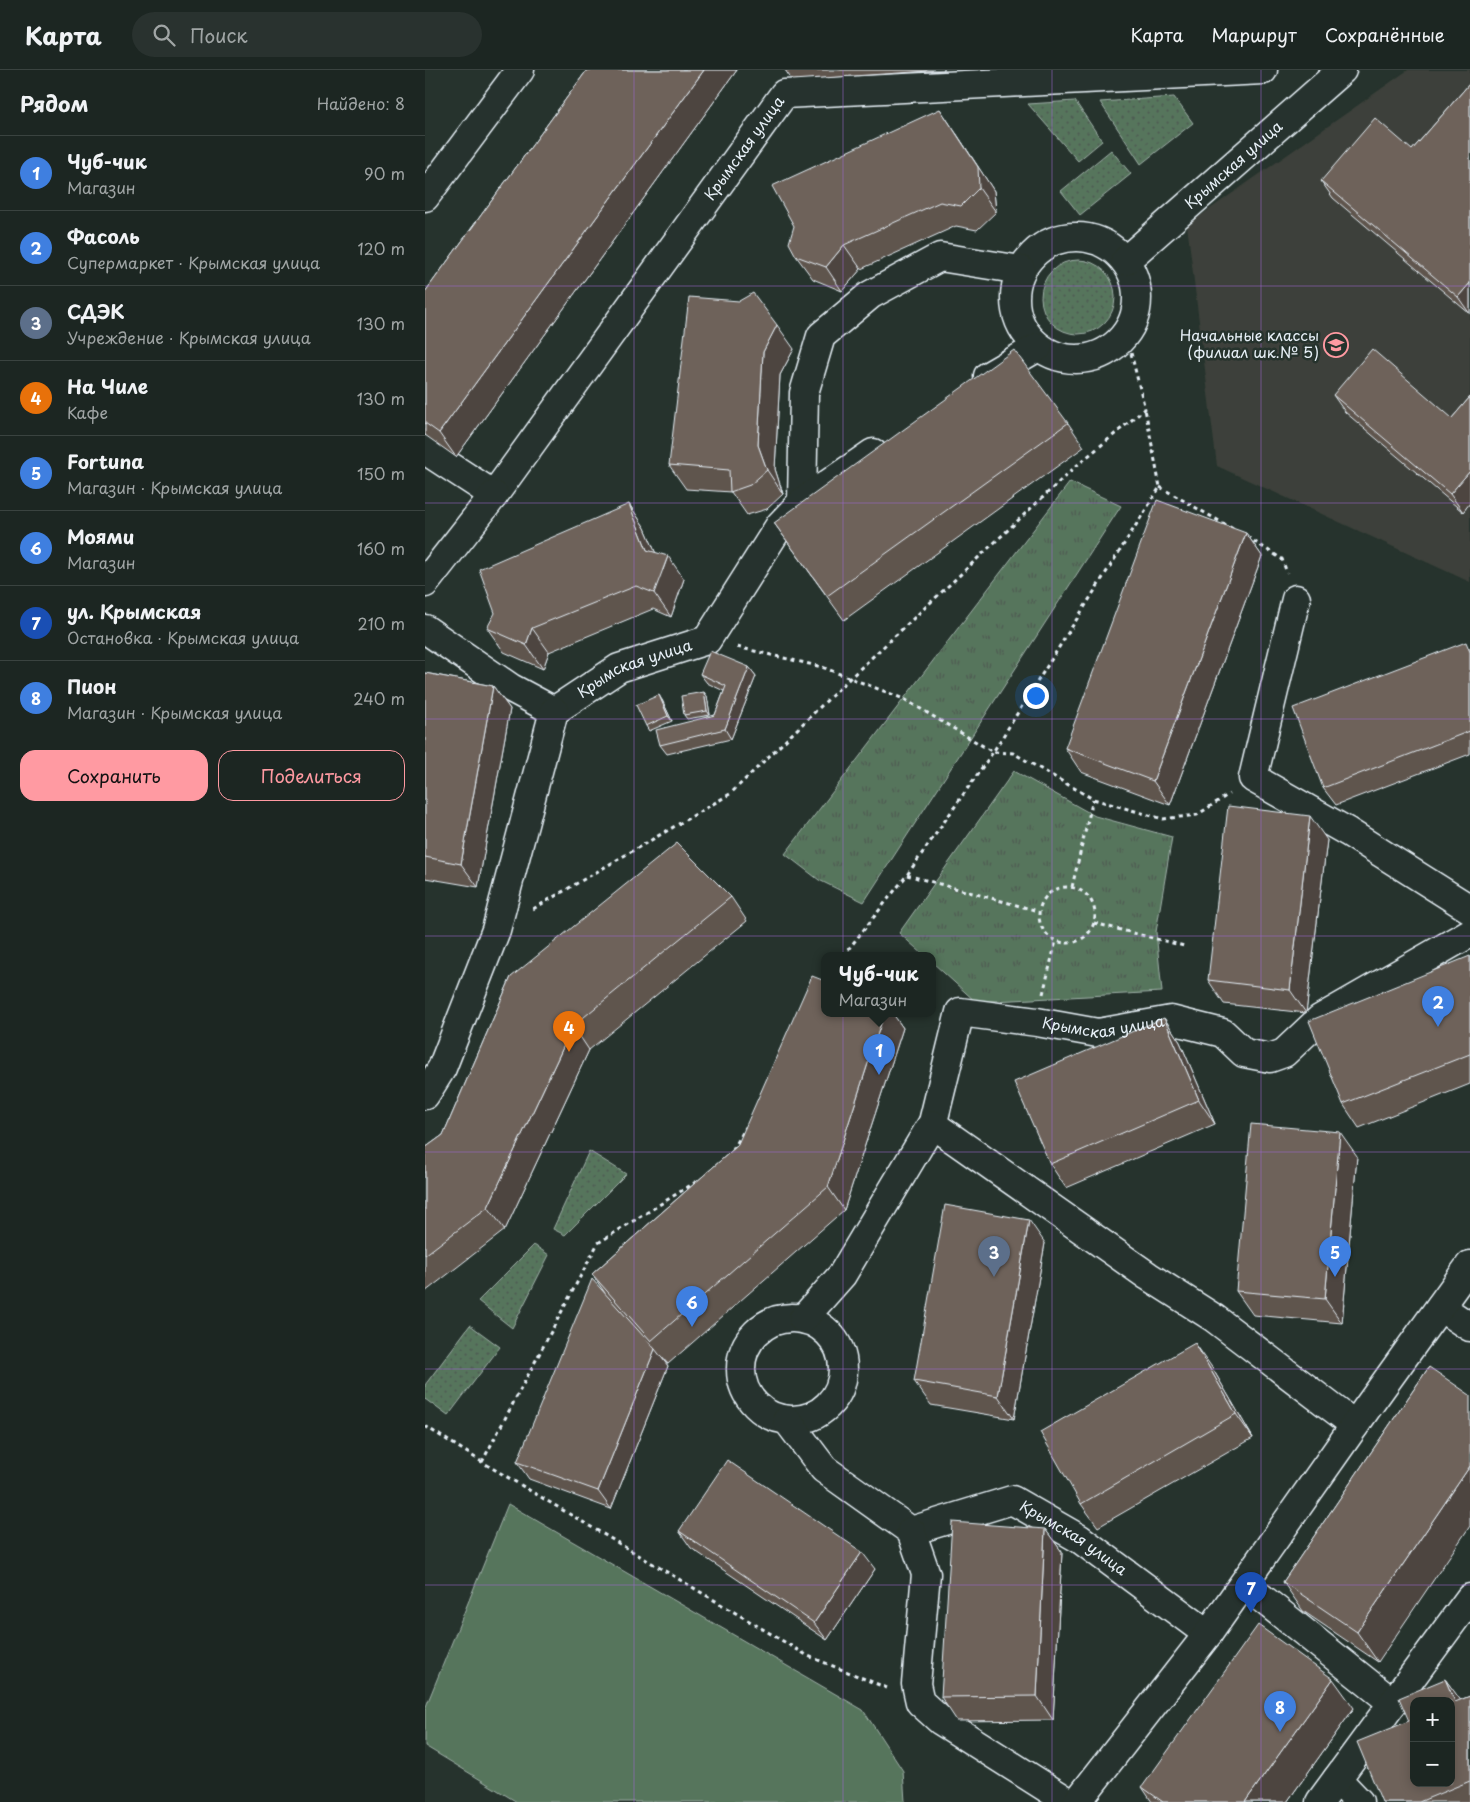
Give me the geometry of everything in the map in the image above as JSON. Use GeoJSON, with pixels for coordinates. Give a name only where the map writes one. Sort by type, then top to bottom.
{"type":"FeatureCollection","features":[{"type":"Feature","properties":{"kind":"street"},"geometry":{"type":"LineString","coordinates":[[425,197],[519,70]]}},
{"type":"Feature","properties":{"kind":"street","name":"Крымская улица"},"geometry":{"type":"LineString","coordinates":[[425,583],[494,495],[784,94],[1263,70]]}},
{"type":"Feature","properties":{"kind":"street","name":"Крымская улица"},"geometry":{"type":"LineString","coordinates":[[1125,261],[1342,70]]}},
{"type":"Feature","properties":{"kind":"street"},"geometry":{"type":"LineString","coordinates":[[1071,237],[1092,239],[1111,248],[1125,261],[1134,278],[1137,297],[1135,316],[1126,333],[1113,347],[1096,356],[1077,360],[1056,356],[1038,346],[1024,330],[1015,312],[1015,291],[1021,270],[1033,254],[1051,242],[1071,237]]}},
{"type":"Feature","properties":{"kind":"street"},"geometry":{"type":"LineString","coordinates":[[802,502],[804,393],[821,336],[870,295],[940,257],[1021,270]]}},
{"type":"Feature","properties":{"kind":"street"},"geometry":{"type":"LineString","coordinates":[[966,390],[1038,346]]}},
{"type":"Feature","properties":{"kind":"street","name":"Крымская улица"},"geometry":{"type":"LineString","coordinates":[[553,711],[619,668],[707,640],[780,525],[802,502],[892,440]]}},
{"type":"Feature","properties":{"kind":"street"},"geometry":{"type":"LineString","coordinates":[[425,450],[494,495]]}},
{"type":"Feature","properties":{"kind":"street"},"geometry":{"type":"LineString","coordinates":[[1296,599],[1253,778],[1468,904]]}},
{"type":"Feature","properties":{"kind":"street"},"geometry":{"type":"LineString","coordinates":[[425,629],[511,688],[553,711],[496,930],[442,1068],[425,1095]]}},
{"type":"Feature","properties":{"kind":"street","name":"Крымская улица"},"geometry":{"type":"LineString","coordinates":[[934,1118],[960,1012],[1037,1022],[1098,1033],[1171,1020],[1223,1033],[1244,1053],[1270,1058],[1284,1053],[1320,1020],[1470,934]]}},
{"type":"Feature","properties":{"kind":"street"},"geometry":{"type":"LineString","coordinates":[[803,1318],[842,1275],[932,1124],[1149,1276],[1214,1318],[1355,1425]]}},
{"type":"Feature","properties":{"kind":"street"},"geometry":{"type":"LineString","coordinates":[[1077,1802],[1208,1634],[1470,1265]]}},
{"type":"Feature","properties":{"kind":"street"},"geometry":{"type":"LineString","coordinates":[[1440,1307],[1470,1327]]}},
{"type":"Feature","properties":{"kind":"street"},"geometry":{"type":"LineString","coordinates":[[786,1318],[803,1318],[819,1324],[832,1336],[841,1351],[844,1368],[841,1385],[833,1401],[820,1412],[804,1419],[787,1420],[771,1416],[757,1407],[746,1393],[741,1378],[741,1361],[746,1346],[756,1332],[770,1322],[786,1318]]}},
{"type":"Feature","properties":{"kind":"street"},"geometry":{"type":"LineString","coordinates":[[787,1420],[824,1469],[911,1531],[926,1574],[916,1684],[920,1702],[941,1721],[1069,1802]]}},
{"type":"Feature","properties":{"kind":"street","name":"Крымская улица"},"geometry":{"type":"LineString","coordinates":[[911,1531],[1012,1500],[1080,1539],[1208,1634]]}},
{"type":"Feature","properties":{"kind":"street"},"geometry":{"type":"LineString","coordinates":[[1244,1584],[1393,1703]]}},
{"type":"Feature","properties":{"kind":"street"},"geometry":{"type":"LineString","coordinates":[[1320,1802],[1470,1598]]}},
{"type":"Feature","properties":{"kind":"street"},"geometry":{"type":"LineString","coordinates":[[1337,1779],[1359,1802]]}},
{"type":"Feature","properties":{"kind":"path"},"geometry":{"type":"LineString","coordinates":[[846,952],[907,875],[993,752],[1159,487],[1145,409],[1126,333]]}},
{"type":"Feature","properties":{"kind":"path"},"geometry":{"type":"LineString","coordinates":[[496,930],[730,794],[850,678],[1075,467],[1145,409]]}},
{"type":"Feature","properties":{"kind":"path"},"geometry":{"type":"LineString","coordinates":[[1159,487],[1234,530]]}},
{"type":"Feature","properties":{"kind":"path"},"geometry":{"type":"LineString","coordinates":[[1242,534],[1282,559],[1296,599]]}},
{"type":"Feature","properties":{"kind":"path"},"geometry":{"type":"LineString","coordinates":[[707,640],[822,667],[904,699],[993,752],[1013,753],[1093,799],[1163,819],[1197,815],[1253,778]]}},
{"type":"Feature","properties":{"kind":"path"},"geometry":{"type":"LineString","coordinates":[[1072,887],[1093,799]]}},
{"type":"Feature","properties":{"kind":"path"},"geometry":{"type":"LineString","coordinates":[[907,875],[1038,911]]}},
{"type":"Feature","properties":{"kind":"path"},"geometry":{"type":"LineString","coordinates":[[1072,887],[1088,896],[1093,904],[1094,923],[1090,932],[1083,938],[1065,944],[1048,936],[1042,929],[1038,911],[1047,895],[1054,890],[1072,887]]}},
{"type":"Feature","properties":{"kind":"path"},"geometry":{"type":"LineString","coordinates":[[1094,923],[1184,946]]}},
{"type":"Feature","properties":{"kind":"path"},"geometry":{"type":"LineString","coordinates":[[1037,1022],[1056,941]]}},
{"type":"Feature","properties":{"kind":"path"},"geometry":{"type":"LineString","coordinates":[[731,1155],[749,1121]]}},
{"type":"Feature","properties":{"kind":"path"},"geometry":{"type":"LineString","coordinates":[[482,1462],[598,1243],[702,1178]]}},
{"type":"Feature","properties":{"kind":"path"},"geometry":{"type":"LineString","coordinates":[[425,1426],[482,1462],[808,1656],[920,1702]]}},
{"type":"Feature","properties":{"kind":"shaded area","name":"Начальные классы (филиал шк.№ 5)"},"geometry":{"type":"Polygon","coordinates":[[[1408,70],[1470,70],[1470,582],[1217,466],[1187,225],[1408,70]]]}},
{"type":"Feature","properties":{"kind":"green space"},"geometry":{"type":"Polygon","coordinates":[[[1174,97],[1193,123],[1141,164],[1100,102],[1174,97]]]}},
{"type":"Feature","properties":{"kind":"green space"},"geometry":{"type":"Polygon","coordinates":[[[1075,101],[1102,141],[1078,161],[1028,104],[1075,101]]]}},
{"type":"Feature","properties":{"kind":"green space"},"geometry":{"type":"Polygon","coordinates":[[[1111,150],[1131,174],[1080,215],[1061,191],[1111,150]]]}},
{"type":"Feature","properties":{"kind":"green space"},"geometry":{"type":"Polygon","coordinates":[[[1078,260],[1092,263],[1104,271],[1112,283],[1115,297],[1112,311],[1104,323],[1092,331],[1078,334],[1064,331],[1052,323],[1044,311],[1041,297],[1044,283],[1052,271],[1064,263],[1078,260]]]}},
{"type":"Feature","properties":{"kind":"green space"},"geometry":{"type":"Polygon","coordinates":[[[1070,482],[1121,506],[864,902],[819,880],[785,854],[1070,482]]]}},
{"type":"Feature","properties":{"kind":"green space"},"geometry":{"type":"Polygon","coordinates":[[[1014,771],[1095,816],[1172,837],[1156,932],[1162,992],[976,1002],[936,966],[936,952],[920,952],[899,933],[1014,771]]]}},
{"type":"Feature","properties":{"kind":"green space"},"geometry":{"type":"Polygon","coordinates":[[[589,1151],[626,1174],[565,1235],[553,1229],[589,1151]]]}},
{"type":"Feature","properties":{"kind":"green space"},"geometry":{"type":"Polygon","coordinates":[[[534,1245],[549,1255],[512,1328],[478,1301],[534,1245]]]}},
{"type":"Feature","properties":{"kind":"green space"},"geometry":{"type":"Polygon","coordinates":[[[470,1325],[500,1347],[448,1416],[425,1399],[425,1385],[470,1325]]]}},
{"type":"Feature","properties":{"kind":"green space"},"geometry":{"type":"Polygon","coordinates":[[[508,1504],[863,1710],[903,1771],[905,1802],[517,1802],[425,1746],[425,1709],[508,1504]]]}},
{"type":"Feature","properties":{"kind":"building"},"geometry":{"type":"Polygon","coordinates":[[[587,70],[704,70],[439,433],[425,423],[425,292],[587,70]]]}},
{"type":"Feature","properties":{"kind":"building"},"geometry":{"type":"Polygon","coordinates":[[[1470,83],[1470,283],[1458,297],[1321,181],[1375,118],[1412,150],[1470,83]]]}},
{"type":"Feature","properties":{"kind":"building"},"geometry":{"type":"Polygon","coordinates":[[[940,109],[978,167],[979,188],[961,206],[940,202],[844,245],[826,267],[796,256],[789,243],[794,226],[772,186],[940,109]]]}},
{"type":"Feature","properties":{"kind":"building"},"geometry":{"type":"Polygon","coordinates":[[[753,293],[777,325],[763,352],[758,445],[767,470],[750,485],[730,492],[729,470],[669,465],[689,297],[739,301],[753,293]]]}},
{"type":"Feature","properties":{"kind":"building"},"geometry":{"type":"Polygon","coordinates":[[[1372,349],[1452,418],[1470,397],[1470,471],[1450,494],[1333,395],[1372,349]]]}},
{"type":"Feature","properties":{"kind":"building"},"geometry":{"type":"Polygon","coordinates":[[[1014,350],[1068,423],[827,596],[774,523],[1014,350]]]}},
{"type":"Feature","properties":{"kind":"building"},"geometry":{"type":"Polygon","coordinates":[[[1157,500],[1246,533],[1153,781],[1065,748],[1157,500]]]}},
{"type":"Feature","properties":{"kind":"building"},"geometry":{"type":"Polygon","coordinates":[[[629,504],[647,550],[668,556],[654,593],[636,586],[532,628],[526,645],[487,628],[495,613],[479,569],[629,504]]]}},
{"type":"Feature","properties":{"kind":"building"},"geometry":{"type":"Polygon","coordinates":[[[1466,642],[1470,652],[1470,731],[1323,788],[1293,708],[1466,642]]]}},
{"type":"Feature","properties":{"kind":"building"},"geometry":{"type":"Polygon","coordinates":[[[710,651],[749,667],[725,729],[660,745],[656,730],[715,715],[726,686],[700,674],[710,651]]]}},
{"type":"Feature","properties":{"kind":"building"},"geometry":{"type":"Polygon","coordinates":[[[425,673],[493,686],[461,864],[425,857],[425,673]]]}},
{"type":"Feature","properties":{"kind":"building"},"geometry":{"type":"Polygon","coordinates":[[[704,692],[707,711],[684,715],[681,696],[704,692]]]}},
{"type":"Feature","properties":{"kind":"building"},"geometry":{"type":"Polygon","coordinates":[[[659,695],[668,716],[646,726],[636,705],[659,695]]]}},
{"type":"Feature","properties":{"kind":"building"},"geometry":{"type":"Polygon","coordinates":[[[1228,806],[1310,816],[1290,990],[1208,980],[1228,806]]]}},
{"type":"Feature","properties":{"kind":"building"},"geometry":{"type":"Polygon","coordinates":[[[677,843],[731,897],[573,1026],[488,1207],[425,1255],[425,1148],[443,1135],[511,977],[677,843]]]}},
{"type":"Feature","properties":{"kind":"building"},"geometry":{"type":"Polygon","coordinates":[[[1470,956],[1470,1054],[1343,1104],[1309,1021],[1470,956]]]}},
{"type":"Feature","properties":{"kind":"building"},"geometry":{"type":"Polygon","coordinates":[[[812,976],[821,979],[821,1017],[883,1017],[828,1187],[651,1341],[592,1274],[737,1146],[812,976]]]}},
{"type":"Feature","properties":{"kind":"building"},"geometry":{"type":"Polygon","coordinates":[[[1164,1018],[1199,1100],[1050,1164],[1014,1082],[1164,1018]]]}},
{"type":"Feature","properties":{"kind":"building"},"geometry":{"type":"Polygon","coordinates":[[[1251,1124],[1340,1132],[1325,1299],[1236,1291],[1251,1124]]]}},
{"type":"Feature","properties":{"kind":"building"},"geometry":{"type":"Polygon","coordinates":[[[945,1205],[1029,1220],[998,1396],[914,1381],[945,1205]]]}},
{"type":"Feature","properties":{"kind":"building"},"geometry":{"type":"Polygon","coordinates":[[[592,1279],[655,1349],[598,1491],[517,1462],[592,1279]]]}},
{"type":"Feature","properties":{"kind":"building"},"geometry":{"type":"Polygon","coordinates":[[[1195,1343],[1236,1414],[1081,1504],[1040,1432],[1195,1343]]]}},
{"type":"Feature","properties":{"kind":"building"},"geometry":{"type":"Polygon","coordinates":[[[1429,1367],[1470,1395],[1470,1466],[1357,1632],[1283,1582],[1429,1367]]]}},
{"type":"Feature","properties":{"kind":"building"},"geometry":{"type":"Polygon","coordinates":[[[727,1460],[862,1552],[814,1623],[679,1531],[727,1460]]]}},
{"type":"Feature","properties":{"kind":"building"},"geometry":{"type":"Polygon","coordinates":[[[952,1522],[1045,1529],[1037,1696],[941,1697],[952,1522]]]}},
{"type":"Feature","properties":{"kind":"building"},"geometry":{"type":"Polygon","coordinates":[[[1258,1625],[1333,1679],[1245,1802],[1163,1802],[1142,1787],[1258,1625]]]}},
{"type":"Feature","properties":{"kind":"building"},"geometry":{"type":"Polygon","coordinates":[[[1445,1679],[1453,1697],[1410,1697],[1410,1787],[1455,1787],[1455,1702],[1470,1696],[1470,1781],[1419,1802],[1382,1802],[1357,1742],[1409,1721],[1399,1698],[1445,1679]]]}},
{"type":"Feature","properties":{"kind":"place","name":"Начальные классы (филиал шк.№ 5)"},"geometry":{"type":"Point","coordinates":[1336,345]}},
{"type":"Feature","properties":{"kind":"place","name":"Фасоль"},"geometry":{"type":"Point","coordinates":[1438,1027]}},
{"type":"Feature","properties":{"kind":"place","name":"На Чиле"},"geometry":{"type":"Point","coordinates":[569,1052]}},
{"type":"Feature","properties":{"kind":"place","name":"Чуб-чик"},"geometry":{"type":"Point","coordinates":[879,1075]}},
{"type":"Feature","properties":{"kind":"place","name":"СДЭК"},"geometry":{"type":"Point","coordinates":[994,1277]}},
{"type":"Feature","properties":{"kind":"place","name":"Fortuna"},"geometry":{"type":"Point","coordinates":[1335,1277]}},
{"type":"Feature","properties":{"kind":"place","name":"Моями"},"geometry":{"type":"Point","coordinates":[692,1327]}},
{"type":"Feature","properties":{"kind":"place","name":"ул. Крымская"},"geometry":{"type":"Point","coordinates":[1251,1613]}},
{"type":"Feature","properties":{"kind":"place","name":"Пион"},"geometry":{"type":"Point","coordinates":[1280,1732]}}]}
